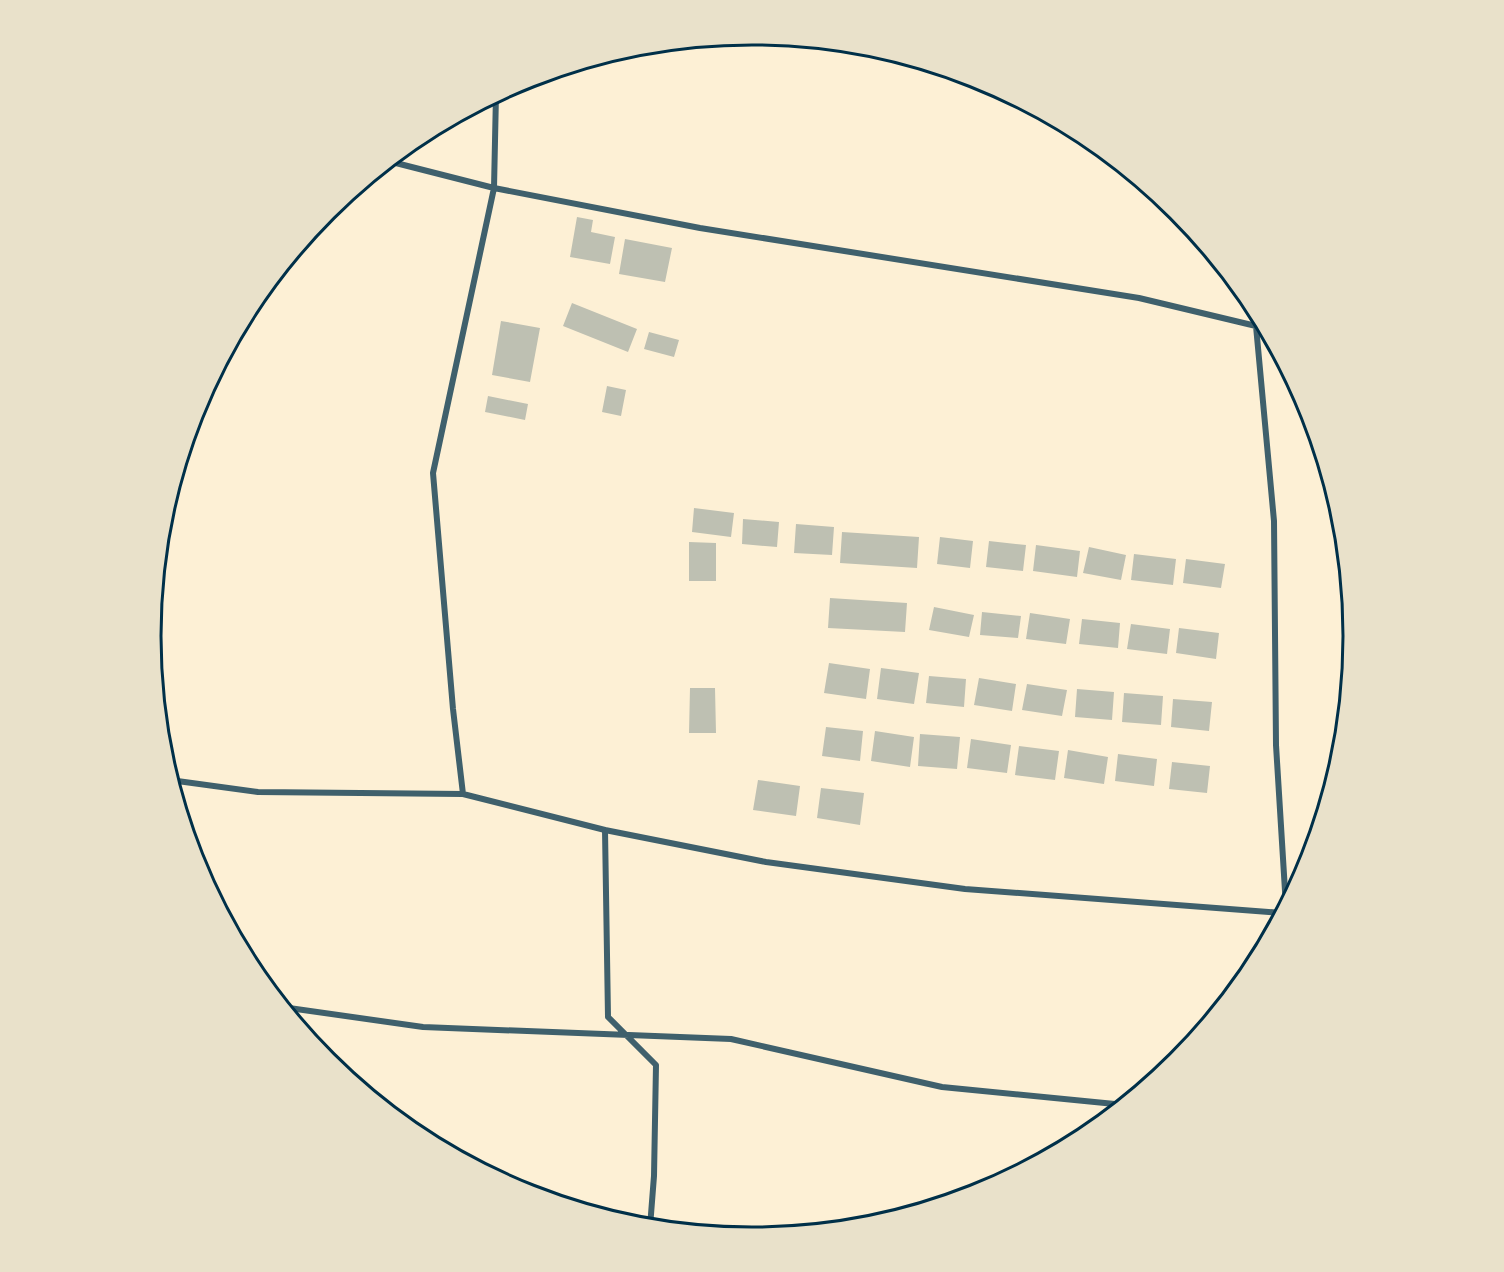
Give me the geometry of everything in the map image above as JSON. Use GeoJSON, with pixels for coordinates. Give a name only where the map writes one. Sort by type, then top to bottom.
{"type":"FeatureCollection","features":[{"type":"Feature","properties":{"kind":"street"},"geometry":{"type":"LineString","coordinates":[[463,794],[453,709],[433,473],[494,188],[496,104]]}},
{"type":"Feature","properties":{"kind":"street"},"geometry":{"type":"LineString","coordinates":[[397,163],[494,188],[700,228],[1139,298],[1254,326]]}},
{"type":"Feature","properties":{"kind":"street"},"geometry":{"type":"LineString","coordinates":[[1256,329],[1274,521],[1276,745],[1285,890]]}},
{"type":"Feature","properties":{"kind":"street"},"geometry":{"type":"LineString","coordinates":[[179,781],[258,792],[463,794],[605,831],[766,862],[965,889],[1274,912]]}},
{"type":"Feature","properties":{"kind":"street"},"geometry":{"type":"LineString","coordinates":[[605,831],[608,1017],[656,1065],[654,1176],[651,1218]]}},
{"type":"Feature","properties":{"kind":"street"},"geometry":{"type":"LineString","coordinates":[[294,1009],[423,1027],[731,1039],[942,1087],[1114,1103]]}},
{"type":"Feature","properties":{"kind":"building"},"geometry":{"type":"Polygon","coordinates":[[[577,217],[593,220],[591,232],[615,237],[610,264],[570,257],[577,217]]]}},
{"type":"Feature","properties":{"kind":"building"},"geometry":{"type":"Polygon","coordinates":[[[625,239],[672,248],[665,282],[619,274],[625,239]]]}},
{"type":"Feature","properties":{"kind":"building"},"geometry":{"type":"Polygon","coordinates":[[[572,303],[637,329],[628,352],[563,326],[572,303]]]}},
{"type":"Feature","properties":{"kind":"building"},"geometry":{"type":"Polygon","coordinates":[[[501,321],[540,328],[530,382],[492,375],[501,321]]]}},
{"type":"Feature","properties":{"kind":"building"},"geometry":{"type":"Polygon","coordinates":[[[649,332],[679,340],[674,357],[644,349],[649,332]]]}},
{"type":"Feature","properties":{"kind":"building"},"geometry":{"type":"Polygon","coordinates":[[[607,386],[626,390],[621,416],[602,412],[607,386]]]}},
{"type":"Feature","properties":{"kind":"building"},"geometry":{"type":"Polygon","coordinates":[[[488,396],[528,404],[525,420],[485,412],[488,396]]]}},
{"type":"Feature","properties":{"kind":"building"},"geometry":{"type":"Polygon","coordinates":[[[694,508],[734,513],[731,537],[692,532],[694,508]]]}},
{"type":"Feature","properties":{"kind":"building"},"geometry":{"type":"Polygon","coordinates":[[[743,519],[779,522],[777,547],[742,544],[743,519]]]}},
{"type":"Feature","properties":{"kind":"building"},"geometry":{"type":"Polygon","coordinates":[[[796,524],[834,527],[832,555],[794,553],[796,524]]]}},
{"type":"Feature","properties":{"kind":"building"},"geometry":{"type":"Polygon","coordinates":[[[842,532],[919,537],[917,568],[840,563],[842,532]]]}},
{"type":"Feature","properties":{"kind":"building"},"geometry":{"type":"Polygon","coordinates":[[[940,537],[973,541],[970,568],[937,564],[940,537]]]}},
{"type":"Feature","properties":{"kind":"building"},"geometry":{"type":"Polygon","coordinates":[[[989,541],[1026,545],[1023,571],[986,567],[989,541]]]}},
{"type":"Feature","properties":{"kind":"building"},"geometry":{"type":"Polygon","coordinates":[[[689,542],[716,543],[716,581],[689,581],[689,542]]]}},
{"type":"Feature","properties":{"kind":"building"},"geometry":{"type":"Polygon","coordinates":[[[1036,545],[1080,551],[1077,577],[1033,571],[1036,545]]]}},
{"type":"Feature","properties":{"kind":"building"},"geometry":{"type":"Polygon","coordinates":[[[1089,547],[1126,555],[1121,580],[1083,573],[1089,547]]]}},
{"type":"Feature","properties":{"kind":"building"},"geometry":{"type":"Polygon","coordinates":[[[1134,554],[1176,559],[1173,585],[1131,580],[1134,554]]]}},
{"type":"Feature","properties":{"kind":"building"},"geometry":{"type":"Polygon","coordinates":[[[1186,559],[1225,564],[1221,588],[1183,583],[1186,559]]]}},
{"type":"Feature","properties":{"kind":"building"},"geometry":{"type":"Polygon","coordinates":[[[830,598],[907,603],[905,632],[828,628],[830,598]]]}},
{"type":"Feature","properties":{"kind":"building"},"geometry":{"type":"Polygon","coordinates":[[[934,607],[974,615],[969,637],[929,630],[934,607]]]}},
{"type":"Feature","properties":{"kind":"building"},"geometry":{"type":"Polygon","coordinates":[[[982,612],[1021,616],[1018,638],[980,635],[982,612]]]}},
{"type":"Feature","properties":{"kind":"building"},"geometry":{"type":"Polygon","coordinates":[[[1030,613],[1070,619],[1066,644],[1026,639],[1030,613]]]}},
{"type":"Feature","properties":{"kind":"building"},"geometry":{"type":"Polygon","coordinates":[[[1082,619],[1120,623],[1118,648],[1079,644],[1082,619]]]}},
{"type":"Feature","properties":{"kind":"building"},"geometry":{"type":"Polygon","coordinates":[[[1131,624],[1170,629],[1167,654],[1127,649],[1131,624]]]}},
{"type":"Feature","properties":{"kind":"building"},"geometry":{"type":"Polygon","coordinates":[[[1179,628],[1219,633],[1216,659],[1176,653],[1179,628]]]}},
{"type":"Feature","properties":{"kind":"building"},"geometry":{"type":"Polygon","coordinates":[[[829,663],[870,669],[866,699],[824,693],[829,663]]]}},
{"type":"Feature","properties":{"kind":"building"},"geometry":{"type":"Polygon","coordinates":[[[881,668],[919,673],[914,704],[877,699],[881,668]]]}},
{"type":"Feature","properties":{"kind":"building"},"geometry":{"type":"Polygon","coordinates":[[[929,676],[966,679],[964,707],[926,703],[929,676]]]}},
{"type":"Feature","properties":{"kind":"building"},"geometry":{"type":"Polygon","coordinates":[[[979,678],[1016,684],[1012,711],[974,705],[979,678]]]}},
{"type":"Feature","properties":{"kind":"building"},"geometry":{"type":"Polygon","coordinates":[[[1027,684],[1067,690],[1062,716],[1022,710],[1027,684]]]}},
{"type":"Feature","properties":{"kind":"building"},"geometry":{"type":"Polygon","coordinates":[[[690,688],[715,688],[716,733],[689,733],[690,688]]]}},
{"type":"Feature","properties":{"kind":"building"},"geometry":{"type":"Polygon","coordinates":[[[1077,689],[1114,692],[1112,720],[1075,717],[1077,689]]]}},
{"type":"Feature","properties":{"kind":"building"},"geometry":{"type":"Polygon","coordinates":[[[1124,693],[1163,696],[1161,725],[1122,722],[1124,693]]]}},
{"type":"Feature","properties":{"kind":"building"},"geometry":{"type":"Polygon","coordinates":[[[1173,699],[1212,702],[1209,731],[1171,727],[1173,699]]]}},
{"type":"Feature","properties":{"kind":"building"},"geometry":{"type":"Polygon","coordinates":[[[826,727],[863,731],[860,761],[822,756],[826,727]]]}},
{"type":"Feature","properties":{"kind":"building"},"geometry":{"type":"Polygon","coordinates":[[[875,731],[914,737],[910,767],[871,761],[875,731]]]}},
{"type":"Feature","properties":{"kind":"building"},"geometry":{"type":"Polygon","coordinates":[[[920,734],[960,737],[957,769],[918,766],[920,734]]]}},
{"type":"Feature","properties":{"kind":"building"},"geometry":{"type":"Polygon","coordinates":[[[971,739],[1011,745],[1007,773],[967,768],[971,739]]]}},
{"type":"Feature","properties":{"kind":"building"},"geometry":{"type":"Polygon","coordinates":[[[1019,746],[1059,751],[1055,780],[1015,775],[1019,746]]]}},
{"type":"Feature","properties":{"kind":"building"},"geometry":{"type":"Polygon","coordinates":[[[1068,750],[1108,757],[1104,784],[1064,778],[1068,750]]]}},
{"type":"Feature","properties":{"kind":"building"},"geometry":{"type":"Polygon","coordinates":[[[1118,754],[1157,759],[1154,786],[1115,781],[1118,754]]]}},
{"type":"Feature","properties":{"kind":"building"},"geometry":{"type":"Polygon","coordinates":[[[1172,762],[1210,766],[1207,793],[1169,789],[1172,762]]]}},
{"type":"Feature","properties":{"kind":"building"},"geometry":{"type":"Polygon","coordinates":[[[758,780],[800,786],[796,816],[753,810],[758,780]]]}},
{"type":"Feature","properties":{"kind":"building"},"geometry":{"type":"Polygon","coordinates":[[[821,788],[864,793],[860,825],[817,818],[821,788]]]}}]}
